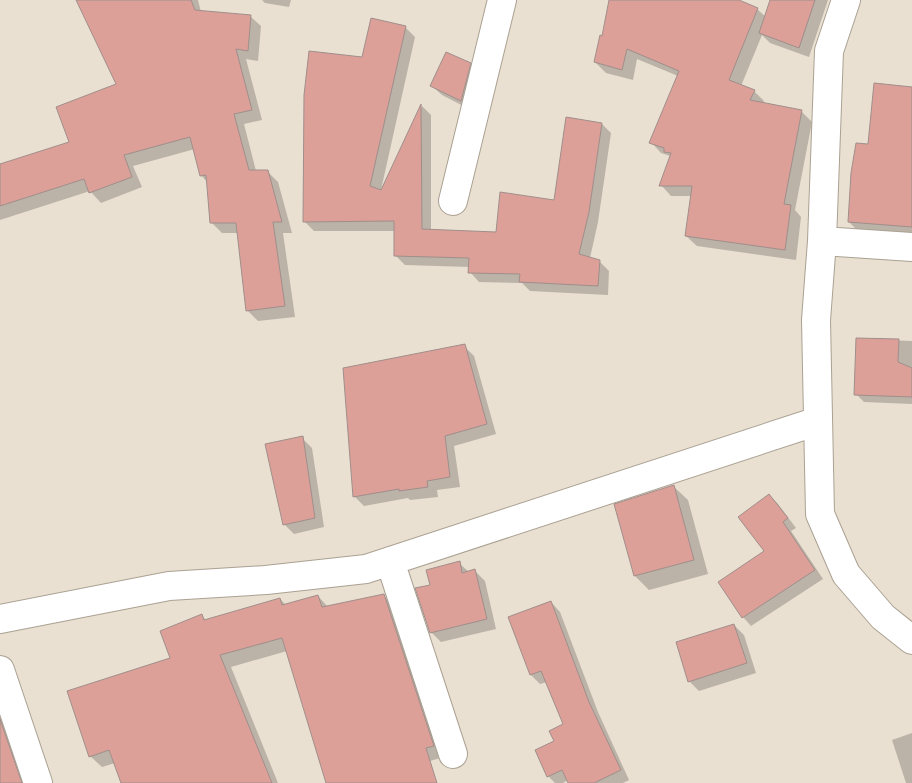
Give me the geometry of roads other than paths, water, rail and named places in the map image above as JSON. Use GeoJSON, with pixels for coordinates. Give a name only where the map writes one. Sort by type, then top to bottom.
{"type":"FeatureCollection","features":[{"type":"Feature","properties":{"kind":"street"},"geometry":{"type":"LineString","coordinates":[[453,201],[502,0]]}},
{"type":"Feature","properties":{"kind":"street"},"geometry":{"type":"LineString","coordinates":[[846,0],[829,51],[822,241],[816,320],[820,514],[846,574],[882,617],[912,640]]}},
{"type":"Feature","properties":{"kind":"street"},"geometry":{"type":"LineString","coordinates":[[822,241],[912,247]]}},
{"type":"Feature","properties":{"kind":"street"},"geometry":{"type":"LineString","coordinates":[[0,619],[169,586],[284,578],[366,569],[818,421]]}},
{"type":"Feature","properties":{"kind":"street"},"geometry":{"type":"LineString","coordinates":[[390,561],[453,754]]}},
{"type":"Feature","properties":{"kind":"street"},"geometry":{"type":"LineString","coordinates":[[0,670],[38,783]]}}]}
